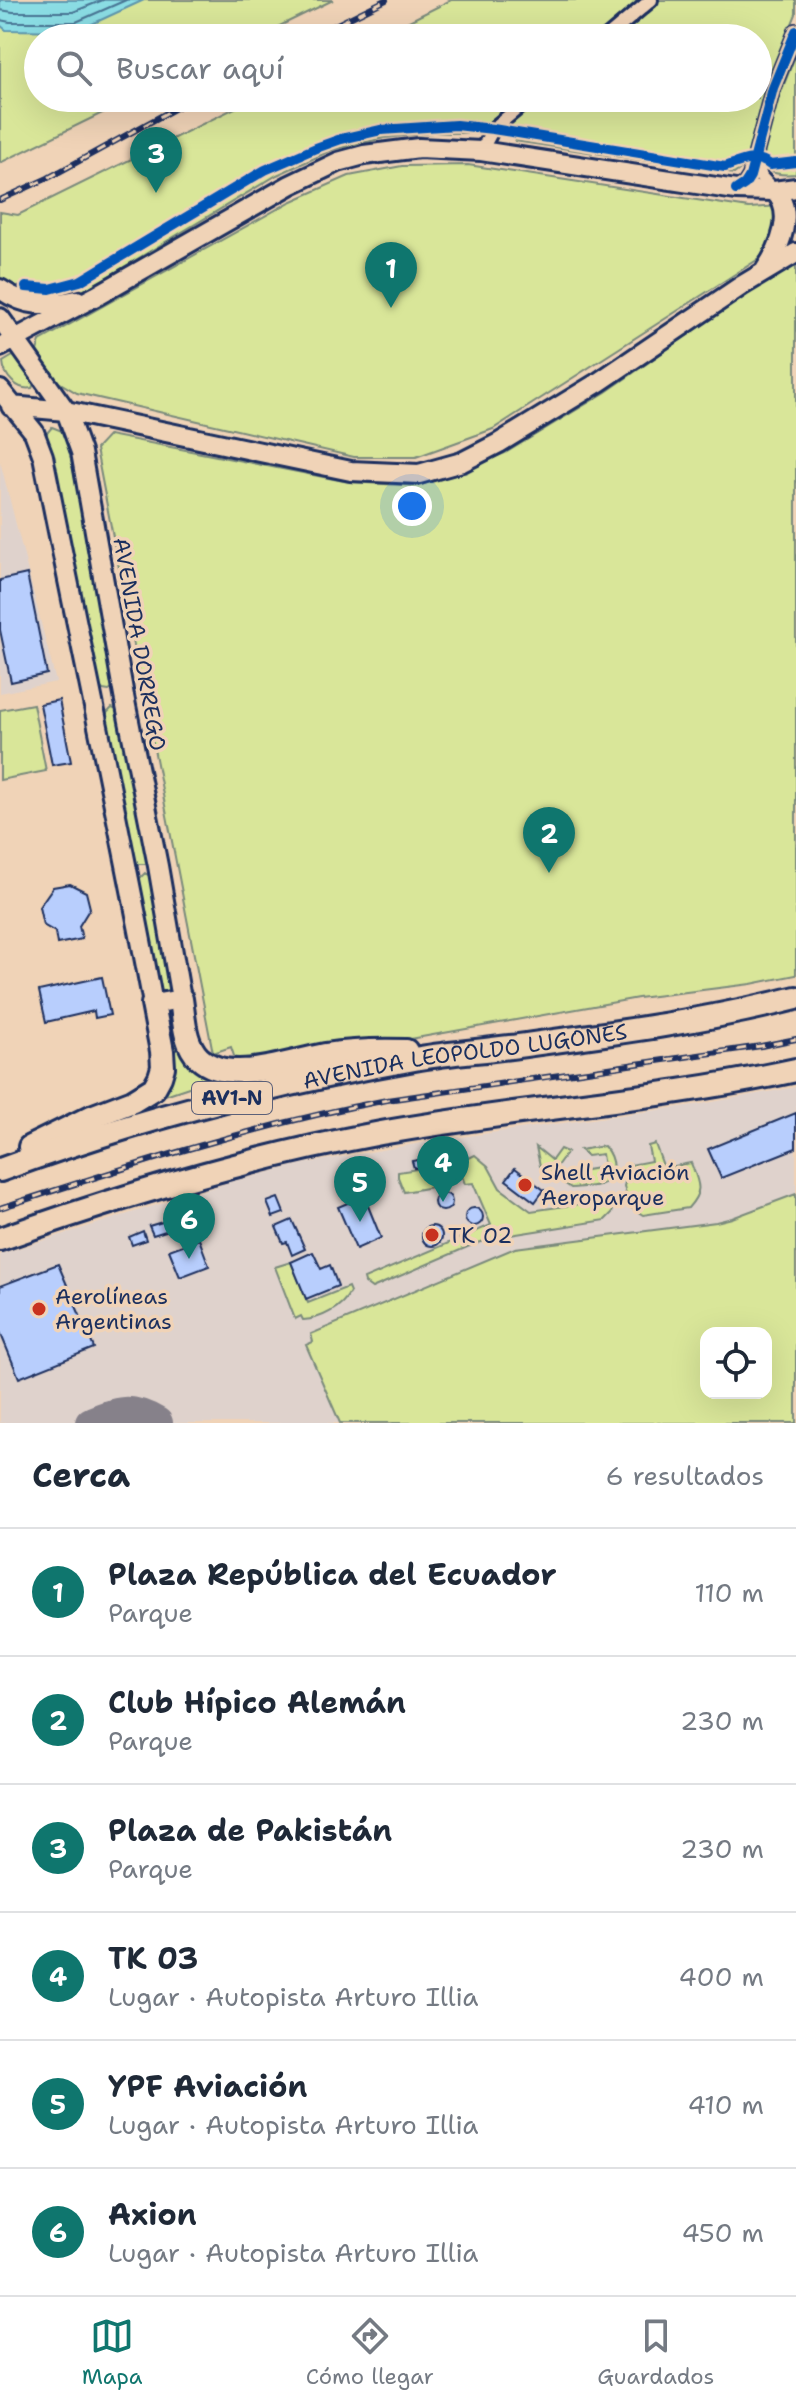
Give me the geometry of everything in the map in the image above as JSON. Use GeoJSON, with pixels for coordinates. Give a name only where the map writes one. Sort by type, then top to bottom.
{"type":"FeatureCollection","features":[{"type":"Feature","properties":{"kind":"highway","name":"AVENIDA LEOPOLDO LUGONES"},"geometry":{"type":"LineString","coordinates":[[0,1170],[147,1122],[250,1093],[380,1066],[622,1032],[796,998]]}},
{"type":"Feature","properties":{"kind":"highway"},"geometry":{"type":"LineString","coordinates":[[181,999],[191,1048],[211,1066],[223,1069],[255,1070],[325,1055],[377,1050],[471,1052]]}},
{"type":"Feature","properties":{"kind":"highway"},"geometry":{"type":"LineString","coordinates":[[0,1162],[91,1117],[133,1101],[154,1088],[163,1067],[153,1004]]}},
{"type":"Feature","properties":{"kind":"highway"},"geometry":{"type":"LineString","coordinates":[[0,1239],[216,1170],[297,1150],[383,1133],[706,1087],[796,1070]]}},
{"type":"Feature","properties":{"kind":"main road"},"geometry":{"type":"LineString","coordinates":[[5,339],[96,296],[290,185],[338,162],[386,151],[419,148],[481,151],[736,190],[796,188]]}},
{"type":"Feature","properties":{"kind":"main road"},"geometry":{"type":"LineString","coordinates":[[763,272],[776,254],[787,219],[787,205],[774,191]]}},
{"type":"Feature","properties":{"kind":"main road"},"geometry":{"type":"LineString","coordinates":[[7,406],[66,411],[351,471],[419,474],[462,462],[499,443],[599,382],[796,253]]}},
{"type":"Feature","properties":{"kind":"main road"},"geometry":{"type":"LineString","coordinates":[[0,289],[28,304],[54,305],[96,296]]}},
{"type":"Feature","properties":{"kind":"main road","name":"AVENIDA DORREGO"},"geometry":{"type":"LineString","coordinates":[[0,318],[5,339],[66,411],[84,465],[181,999]]}},
{"type":"Feature","properties":{"kind":"main road"},"geometry":{"type":"LineString","coordinates":[[0,390],[7,406],[34,432],[43,456],[153,1004],[181,999]]}},
{"type":"Feature","properties":{"kind":"main road"},"geometry":{"type":"LineString","coordinates":[[92,703],[124,696]]}},
{"type":"Feature","properties":{"kind":"street"},"geometry":{"type":"LineString","coordinates":[[623,24],[651,0]]}},
{"type":"Feature","properties":{"kind":"street"},"geometry":{"type":"LineString","coordinates":[[772,92],[796,31]]}},
{"type":"Feature","properties":{"kind":"street"},"geometry":{"type":"LineString","coordinates":[[481,151],[493,129],[513,112]]}},
{"type":"Feature","properties":{"kind":"street"},"geometry":{"type":"LineString","coordinates":[[736,190],[750,176],[767,112]]}},
{"type":"Feature","properties":{"kind":"street"},"geometry":{"type":"LineString","coordinates":[[755,159],[761,177],[774,191]]}},
{"type":"Feature","properties":{"kind":"shaded area"},"geometry":{"type":"Polygon","coordinates":[[[0,461],[56,682],[0,693],[0,461]]]}},
{"type":"Feature","properties":{"kind":"shaded area"},"geometry":{"type":"Polygon","coordinates":[[[796,1087],[796,1423],[0,1423],[0,1254],[230,1182],[302,1164],[432,1141],[701,1104],[796,1087]]]}},
{"type":"Feature","properties":{"kind":"green space"},"geometry":{"type":"Polygon","coordinates":[[[0,0],[333,0],[284,24],[24,24],[24,112],[104,112],[0,163],[0,0]]]}},
{"type":"Feature","properties":{"kind":"green space"},"geometry":{"type":"Polygon","coordinates":[[[451,0],[641,0],[611,24],[403,24],[451,0]]]}},
{"type":"Feature","properties":{"kind":"green space"},"geometry":{"type":"Polygon","coordinates":[[[659,0],[796,0],[796,14],[772,73],[772,24],[631,24],[659,0]]]}},
{"type":"Feature","properties":{"kind":"green space"},"geometry":{"type":"Polygon","coordinates":[[[796,54],[796,174],[781,174],[766,168],[759,148],[796,54]]]}},
{"type":"Feature","properties":{"kind":"green space"},"geometry":{"type":"Polygon","coordinates":[[[227,112],[501,112],[475,133],[384,138],[332,150],[277,175],[74,297],[34,300],[0,282],[0,212],[18,215],[227,112]]]}},
{"type":"Feature","properties":{"kind":"green space"},"geometry":{"type":"Polygon","coordinates":[[[520,112],[759,112],[748,155],[743,167],[734,174],[515,141],[507,127],[520,112]]]}},
{"type":"Feature","properties":{"kind":"green space"},"geometry":{"type":"Polygon","coordinates":[[[468,165],[749,208],[782,206],[781,220],[773,241],[760,258],[493,429],[416,457],[354,457],[77,393],[57,381],[37,351],[40,341],[290,202],[349,176],[402,166],[468,165]]]}},
{"type":"Feature","properties":{"kind":"green space"},"geometry":{"type":"Polygon","coordinates":[[[796,264],[796,975],[751,984],[638,998],[405,1040],[330,1043],[240,1061],[231,1047],[213,1053],[96,449],[109,435],[349,482],[419,486],[505,453],[606,392],[748,293],[796,264]]]}},
{"type":"Feature","properties":{"kind":"green space"},"geometry":{"type":"Polygon","coordinates":[[[13,356],[18,357],[35,382],[32,388],[17,385],[6,373],[3,362],[13,356]]]}},
{"type":"Feature","properties":{"kind":"green space"},"geometry":{"type":"Polygon","coordinates":[[[52,427],[62,431],[69,449],[116,680],[115,687],[109,691],[99,686],[47,440],[47,433],[52,427]]]}},
{"type":"Feature","properties":{"kind":"green space"},"geometry":{"type":"Polygon","coordinates":[[[33,704],[46,771],[0,780],[0,710],[33,704]]]}},
{"type":"Feature","properties":{"kind":"green space"},"geometry":{"type":"Polygon","coordinates":[[[112,708],[120,711],[150,861],[145,864],[138,864],[133,858],[106,722],[107,713],[112,708]]]}},
{"type":"Feature","properties":{"kind":"green space"},"geometry":{"type":"Polygon","coordinates":[[[145,873],[154,879],[180,1049],[193,1069],[210,1080],[150,1100],[157,1093],[138,880],[145,873]]]}},
{"type":"Feature","properties":{"kind":"green space"},"geometry":{"type":"Polygon","coordinates":[[[655,1144],[664,1168],[691,1163],[698,1191],[688,1208],[643,1215],[629,1206],[624,1186],[630,1165],[651,1161],[648,1146],[655,1144]]]}},
{"type":"Feature","properties":{"kind":"green space"},"geometry":{"type":"Polygon","coordinates":[[[604,1146],[612,1162],[610,1178],[599,1185],[571,1188],[540,1166],[536,1147],[552,1160],[560,1149],[567,1152],[554,1170],[571,1183],[576,1183],[586,1170],[604,1167],[602,1154],[587,1156],[580,1150],[604,1146]]]}},
{"type":"Feature","properties":{"kind":"green space"},"geometry":{"type":"Polygon","coordinates":[[[475,1155],[488,1166],[500,1188],[531,1211],[606,1200],[616,1201],[612,1213],[605,1220],[497,1237],[372,1288],[365,1283],[364,1279],[491,1225],[473,1183],[465,1184],[462,1176],[453,1178],[454,1183],[404,1192],[398,1177],[398,1172],[461,1162],[475,1155]]]}},
{"type":"Feature","properties":{"kind":"green space"},"geometry":{"type":"Polygon","coordinates":[[[796,1194],[796,1423],[340,1423],[306,1345],[313,1342],[311,1334],[515,1248],[716,1222],[796,1194]]]}},
{"type":"Feature","properties":{"kind":"green space"},"geometry":{"type":"Polygon","coordinates":[[[291,1262],[308,1303],[348,1287],[350,1292],[342,1303],[324,1315],[295,1319],[275,1267],[291,1262]]]}},
{"type":"Feature","properties":{"kind":"water"},"geometry":{"type":"Polygon","coordinates":[[[0,0],[144,0],[92,24],[24,24],[24,30],[6,30],[0,25],[0,0]]]}},
{"type":"Feature","properties":{"kind":"building"},"geometry":{"type":"Polygon","coordinates":[[[27,574],[47,674],[11,682],[0,630],[0,580],[27,574]]]}},
{"type":"Feature","properties":{"kind":"building"},"geometry":{"type":"Polygon","coordinates":[[[59,700],[71,762],[52,765],[40,704],[59,700]]]}},
{"type":"Feature","properties":{"kind":"building"},"geometry":{"type":"Polygon","coordinates":[[[70,884],[86,892],[90,908],[79,926],[82,939],[57,944],[55,932],[43,925],[39,907],[53,887],[70,884]]]}},
{"type":"Feature","properties":{"kind":"building"},"geometry":{"type":"Polygon","coordinates":[[[102,977],[110,1015],[95,1018],[94,1011],[46,1022],[39,991],[102,977]]]}},
{"type":"Feature","properties":{"kind":"building"},"geometry":{"type":"Polygon","coordinates":[[[796,1113],[796,1148],[721,1178],[708,1149],[796,1113]]]}},
{"type":"Feature","properties":{"kind":"building"},"geometry":{"type":"Polygon","coordinates":[[[447,1155],[448,1162],[414,1168],[412,1161],[447,1155]]]}},
{"type":"Feature","properties":{"kind":"building","name":"Shell Aviación Aeroparque"},"geometry":{"type":"Polygon","coordinates":[[[515,1168],[544,1190],[535,1202],[506,1180],[515,1168]]]}},
{"type":"Feature","properties":{"kind":"building"},"geometry":{"type":"Polygon","coordinates":[[[439,1193],[447,1193],[452,1202],[450,1209],[439,1211],[434,1206],[434,1198],[439,1193]]]}},
{"type":"Feature","properties":{"kind":"building"},"geometry":{"type":"Polygon","coordinates":[[[364,1196],[381,1238],[356,1249],[338,1207],[364,1196]]]}},
{"type":"Feature","properties":{"kind":"building"},"geometry":{"type":"Polygon","coordinates":[[[278,1198],[284,1213],[273,1217],[267,1202],[278,1198]]]}},
{"type":"Feature","properties":{"kind":"building"},"geometry":{"type":"Polygon","coordinates":[[[474,1208],[483,1217],[474,1226],[465,1217],[474,1208]]]}},
{"type":"Feature","properties":{"kind":"building"},"geometry":{"type":"Polygon","coordinates":[[[169,1220],[172,1229],[153,1235],[149,1226],[169,1220]]]}},
{"type":"Feature","properties":{"kind":"building"},"geometry":{"type":"Polygon","coordinates":[[[292,1220],[305,1249],[292,1255],[276,1227],[292,1220]]]}},
{"type":"Feature","properties":{"kind":"building","name":"TK 02"},"geometry":{"type":"Polygon","coordinates":[[[432,1226],[439,1229],[442,1236],[439,1243],[432,1246],[425,1243],[422,1236],[425,1229],[432,1226]]]}},
{"type":"Feature","properties":{"kind":"building"},"geometry":{"type":"Polygon","coordinates":[[[143,1231],[146,1240],[132,1245],[129,1237],[143,1231]]]}},
{"type":"Feature","properties":{"kind":"building"},"geometry":{"type":"Polygon","coordinates":[[[199,1239],[209,1266],[180,1277],[169,1250],[199,1239]]]}},
{"type":"Feature","properties":{"kind":"building"},"geometry":{"type":"Polygon","coordinates":[[[313,1252],[321,1269],[330,1265],[338,1286],[306,1299],[291,1262],[313,1252]]]}},
{"type":"Feature","properties":{"kind":"building","name":"Aerolíneas Argentinas"},"geometry":{"type":"Polygon","coordinates":[[[58,1264],[94,1348],[19,1378],[0,1332],[0,1286],[58,1264]]]}},
{"type":"Feature","properties":{"kind":"taxiway"},"geometry":{"type":"LineString","coordinates":[[91,1423],[124,1413],[139,1415],[157,1423]]}},
{"type":"Feature","properties":{"kind":"railway"},"geometry":{"type":"LineString","coordinates":[[337,24],[386,0]]}},
{"type":"Feature","properties":{"kind":"railway"},"geometry":{"type":"LineString","coordinates":[[0,200],[48,178],[168,112]]}},
{"type":"Feature","properties":{"kind":"railway"},"geometry":{"type":"LineString","coordinates":[[0,1208],[192,1148],[338,1110],[796,1039]]}},
{"type":"Feature","properties":{"kind":"cycle path"},"geometry":{"type":"LineString","coordinates":[[772,92],[796,31]]}},
{"type":"Feature","properties":{"kind":"cycle path"},"geometry":{"type":"LineString","coordinates":[[736,190],[750,176],[767,112]]}},
{"type":"Feature","properties":{"kind":"cycle path"},"geometry":{"type":"LineString","coordinates":[[26,287],[50,289],[80,281],[265,170],[341,139],[381,130],[456,125],[725,167],[754,159],[770,165],[796,162]]}},
{"type":"Feature","properties":{"kind":"place","name":"Plaza de Pakistán"},"geometry":{"type":"Point","coordinates":[156,193]}},
{"type":"Feature","properties":{"kind":"place","name":"Plaza República del Ecuador"},"geometry":{"type":"Point","coordinates":[391,308]}},
{"type":"Feature","properties":{"kind":"place","name":"Club Hípico Alemán"},"geometry":{"type":"Point","coordinates":[549,873]}},
{"type":"Feature","properties":{"kind":"place","name":"Shell Aviación Aeroparque"},"geometry":{"type":"Point","coordinates":[525,1185]}},
{"type":"Feature","properties":{"kind":"place","name":"TK 03"},"geometry":{"type":"Point","coordinates":[443,1202]}},
{"type":"Feature","properties":{"kind":"place","name":"YPF Aviación"},"geometry":{"type":"Point","coordinates":[360,1222]}},
{"type":"Feature","properties":{"kind":"place","name":"TK 02"},"geometry":{"type":"Point","coordinates":[432,1235]}},
{"type":"Feature","properties":{"kind":"place","name":"Axion"},"geometry":{"type":"Point","coordinates":[189,1259]}},
{"type":"Feature","properties":{"kind":"place","name":"Aerolíneas Argentinas"},"geometry":{"type":"Point","coordinates":[39,1309]}}]}
